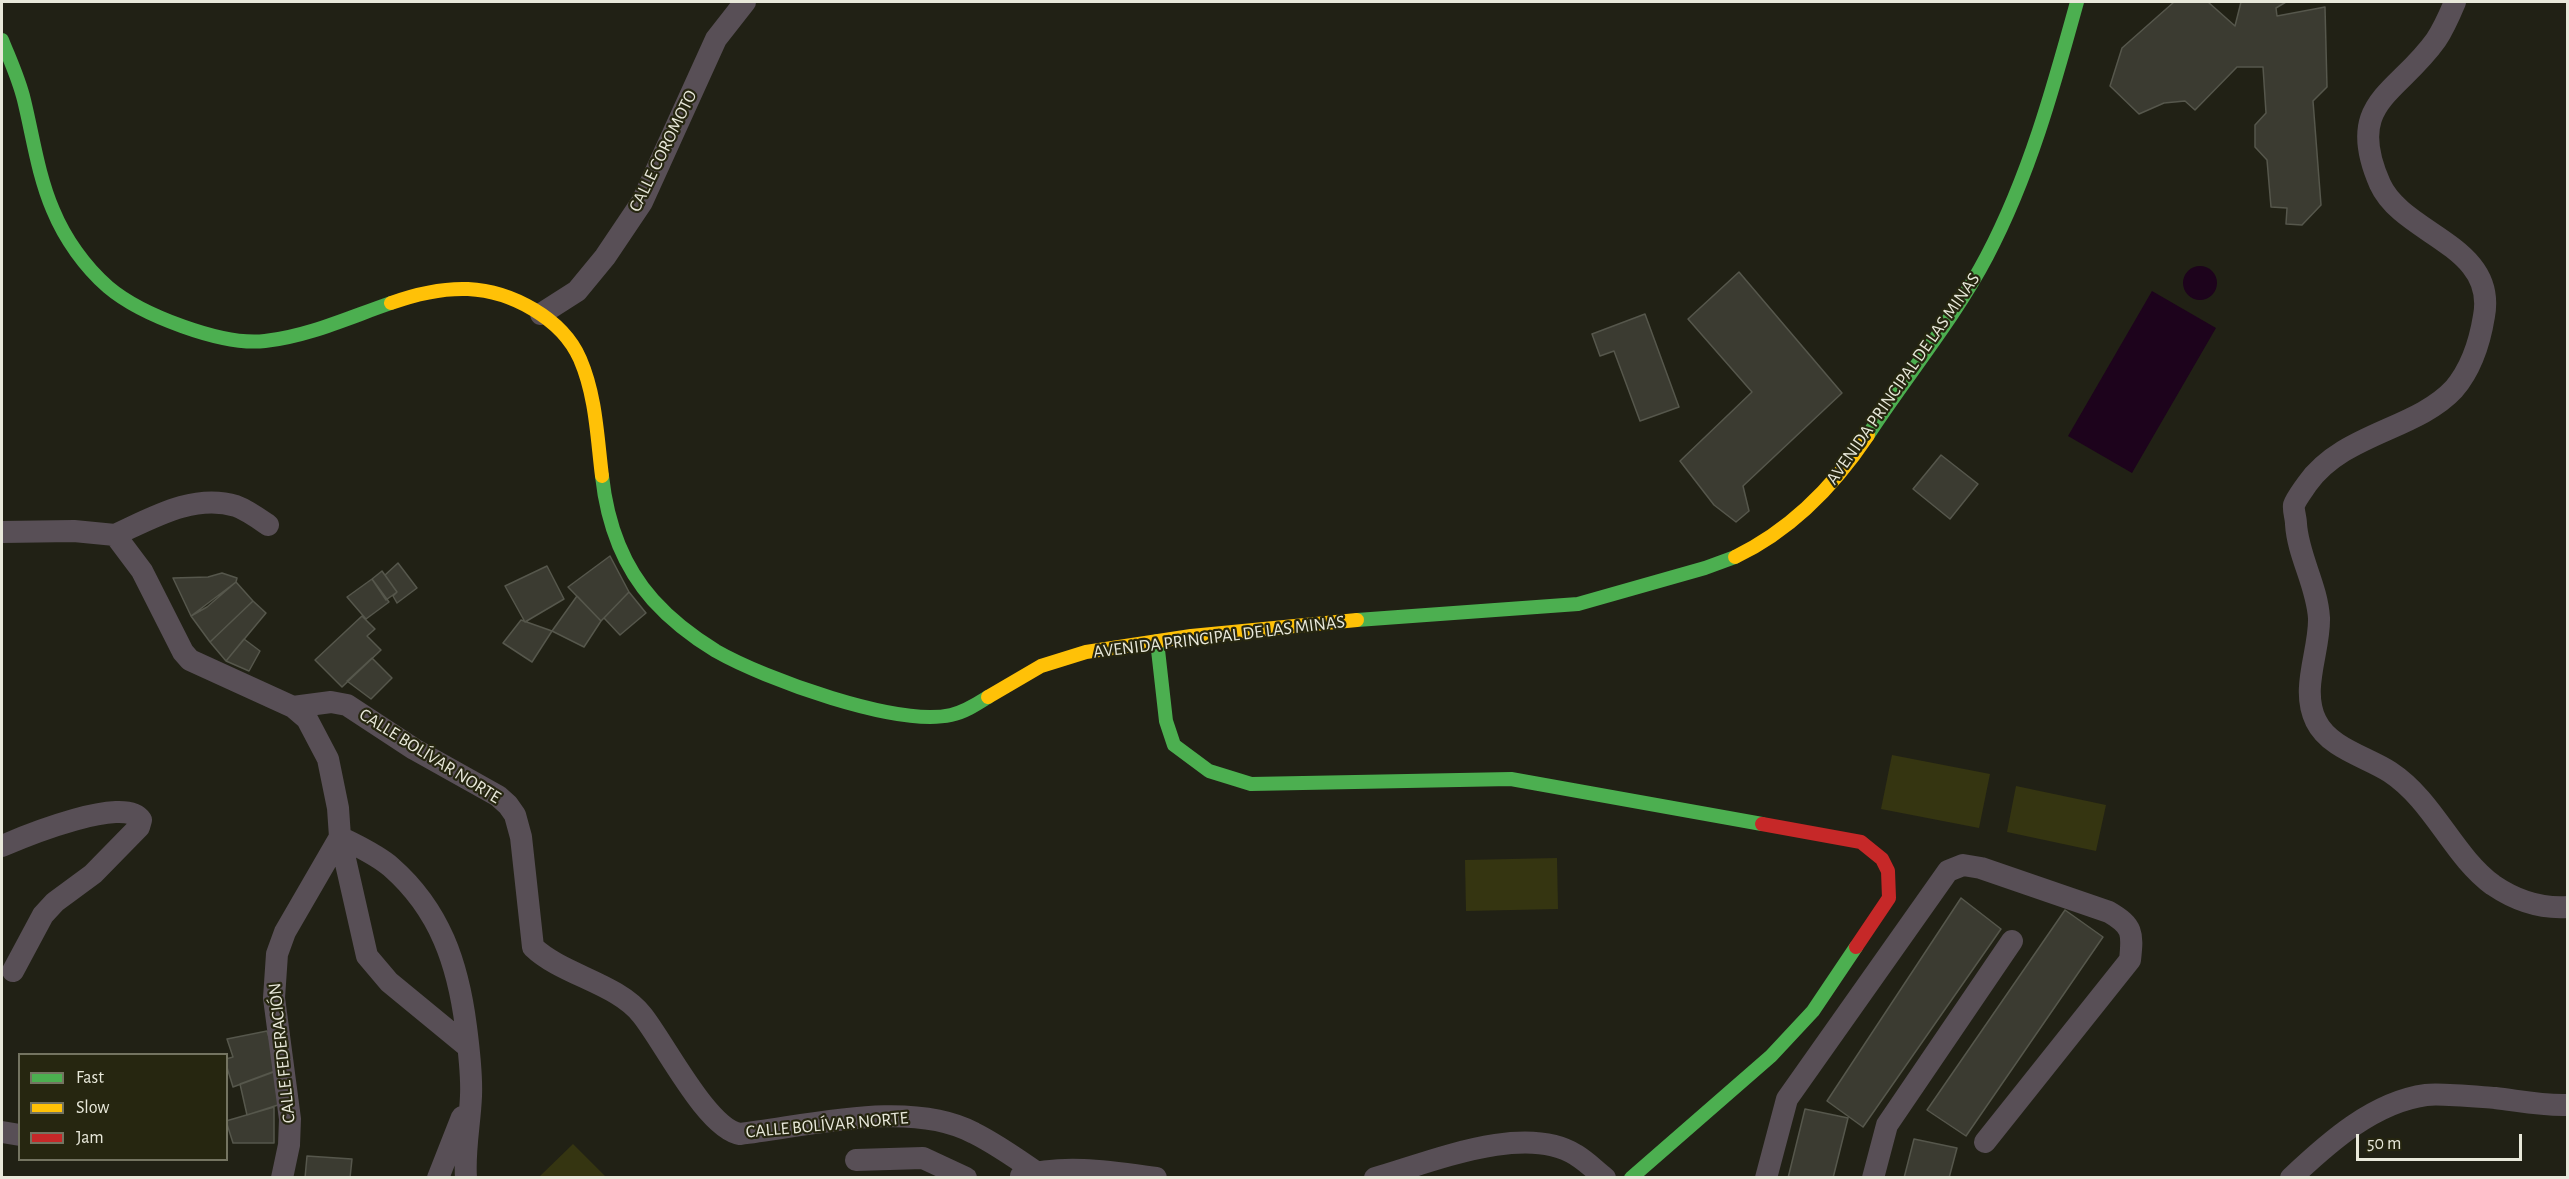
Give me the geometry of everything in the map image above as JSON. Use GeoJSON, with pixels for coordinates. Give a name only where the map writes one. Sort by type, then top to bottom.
{"type":"FeatureCollection","features":[{"type":"Feature","properties":{"kind":"street","name":"CALLE COROMOTO"},"geometry":{"type":"LineString","coordinates":[[541,314],[577,291],[605,257],[642,202],[716,39],[745,2]]}},
{"type":"Feature","properties":{"kind":"street","name":"AVENIDA PRINCIPAL DE LAS MINAS"},"geometry":{"type":"LineString","coordinates":[[2,40],[18,80],[37,166],[48,199],[64,232],[82,258],[118,295],[191,329],[259,343],[291,336],[411,294],[450,288],[487,291],[516,301],[541,314],[558,328],[583,364],[592,388],[604,501],[612,534],[633,572],[657,608],[717,652],[748,667],[854,703],[896,714],[925,718],[951,715],[977,703],[1028,672],[1075,654],[1157,641],[1514,607],[1576,604],[1729,560],[1801,513],[1832,485],[1938,333],[1986,258],[2025,176],[2077,2]]}},
{"type":"Feature","properties":{"kind":"street"},"geometry":{"type":"LineString","coordinates":[[2455,2],[2436,40],[2374,107],[2368,128],[2369,152],[2384,191],[2396,207],[2455,249],[2473,267],[2482,287],[2485,309],[2482,330],[2465,373],[2453,390],[2416,414],[2340,452],[2313,476],[2294,505],[2297,542],[2316,594],[2319,619],[2312,662],[2312,705],[2316,721],[2326,734],[2339,744],[2390,772],[2410,789],[2490,882],[2508,894],[2543,907],[2568,907]]}},
{"type":"Feature","properties":{"kind":"street"},"geometry":{"type":"LineString","coordinates":[[2,532],[74,531],[115,535],[168,511],[200,503],[236,507],[268,525]]}},
{"type":"Feature","properties":{"kind":"street"},"geometry":{"type":"LineString","coordinates":[[115,535],[142,571],[186,656],[203,668],[293,707],[312,726],[328,759],[338,808],[340,837],[361,942],[367,956],[389,982],[468,1047]]}},
{"type":"Feature","properties":{"kind":"street"},"geometry":{"type":"LineString","coordinates":[[1157,641],[1166,721],[1174,745],[1209,771],[1251,784],[1511,779],[1861,842],[1881,855],[1892,878],[1889,898],[1813,1011],[1771,1056],[1631,1178]]}},
{"type":"Feature","properties":{"kind":"street","name":"CALLE BOLÍVAR NORTE"},"geometry":{"type":"LineString","coordinates":[[293,707],[331,702],[347,705],[414,749],[498,796],[508,805],[515,815],[521,837],[533,946],[637,1009],[705,1109],[730,1131],[740,1134],[833,1121],[917,1117],[974,1132],[1026,1175]]}},
{"type":"Feature","properties":{"kind":"street"},"geometry":{"type":"LineString","coordinates":[[2,846],[41,830],[116,810],[133,813],[141,820],[139,827],[93,874],[55,902],[44,915],[13,971]]}},
{"type":"Feature","properties":{"kind":"street"},"geometry":{"type":"LineString","coordinates":[[340,837],[390,866],[418,895],[437,921],[457,973],[468,1047],[471,1096],[465,1158],[466,1178]]}},
{"type":"Feature","properties":{"kind":"street","name":"CALLE FEDERACIÓN"},"geometry":{"type":"LineString","coordinates":[[282,1178],[289,1145],[290,1119],[276,1018],[274,985],[277,954],[285,932],[340,837]]}},
{"type":"Feature","properties":{"kind":"street"},"geometry":{"type":"LineString","coordinates":[[1766,1178],[1787,1099],[1948,871],[1963,865],[1981,868],[2109,912],[2126,922],[2132,938],[2130,960],[1985,1142]]}},
{"type":"Feature","properties":{"kind":"street"},"geometry":{"type":"LineString","coordinates":[[1873,1178],[1887,1125],[2012,941]]}},
{"type":"Feature","properties":{"kind":"street"},"geometry":{"type":"LineString","coordinates":[[2291,1178],[2376,1110],[2398,1102],[2427,1095],[2493,1098],[2539,1106],[2568,1105]]}},
{"type":"Feature","properties":{"kind":"street"},"geometry":{"type":"LineString","coordinates":[[438,1178],[471,1096]]}},
{"type":"Feature","properties":{"kind":"street"},"geometry":{"type":"LineString","coordinates":[[2,1132],[18,1135]]}},
{"type":"Feature","properties":{"kind":"street"},"geometry":{"type":"LineString","coordinates":[[1375,1178],[1490,1145],[1531,1141],[1574,1153],[1605,1178]]}},
{"type":"Feature","properties":{"kind":"street"},"geometry":{"type":"LineString","coordinates":[[856,1160],[919,1158],[966,1178]]}},
{"type":"Feature","properties":{"kind":"street"},"geometry":{"type":"LineString","coordinates":[[1026,1175],[1097,1170],[1156,1178]]}},
{"type":"Feature","properties":{"kind":"shaded area"},"geometry":{"type":"Polygon","coordinates":[[[2200,266],[2212,271],[2217,283],[2212,295],[2200,300],[2188,295],[2183,283],[2188,271],[2200,266]]]}},
{"type":"Feature","properties":{"kind":"shaded area"},"geometry":{"type":"Polygon","coordinates":[[[2152,291],[2216,328],[2132,473],[2068,436],[2152,291]]]}},
{"type":"Feature","properties":{"kind":"shaded area"},"geometry":{"type":"Polygon","coordinates":[[[1892,755],[1990,774],[1979,828],[1881,809],[1892,755]]]}},
{"type":"Feature","properties":{"kind":"shaded area"},"geometry":{"type":"Polygon","coordinates":[[[2016,786],[2106,805],[2096,851],[2007,832],[2016,786]]]}},
{"type":"Feature","properties":{"kind":"shaded area"},"geometry":{"type":"Polygon","coordinates":[[[1557,858],[1558,909],[1466,911],[1465,860],[1557,858]]]}},
{"type":"Feature","properties":{"kind":"shaded area"},"geometry":{"type":"Polygon","coordinates":[[[573,1144],[606,1177],[539,1177],[573,1144]]]}},
{"type":"Feature","properties":{"kind":"building"},"geometry":{"type":"Polygon","coordinates":[[[2174,2],[2208,2],[2235,26],[2241,2],[2286,2],[2276,8],[2277,16],[2325,7],[2327,87],[2313,101],[2321,205],[2302,225],[2286,224],[2287,208],[2271,207],[2267,160],[2255,147],[2255,125],[2266,113],[2263,67],[2237,67],[2195,110],[2185,101],[2164,103],[2139,114],[2110,86],[2122,48],[2174,2]]]}},
{"type":"Feature","properties":{"kind":"building"},"geometry":{"type":"Polygon","coordinates":[[[1739,272],[1842,393],[1743,486],[1749,511],[1736,522],[1714,505],[1680,461],[1752,392],[1688,319],[1739,272]]]}},
{"type":"Feature","properties":{"kind":"building"},"geometry":{"type":"Polygon","coordinates":[[[1645,314],[1679,407],[1640,421],[1614,351],[1600,356],[1592,334],[1645,314]]]}},
{"type":"Feature","properties":{"kind":"building"},"geometry":{"type":"Polygon","coordinates":[[[1941,455],[1978,484],[1950,519],[1913,489],[1941,455]]]}},
{"type":"Feature","properties":{"kind":"building"},"geometry":{"type":"Polygon","coordinates":[[[610,556],[629,592],[601,621],[568,587],[610,556]]]}},
{"type":"Feature","properties":{"kind":"building"},"geometry":{"type":"Polygon","coordinates":[[[398,563],[417,588],[397,603],[393,596],[397,592],[385,575],[398,563]]]}},
{"type":"Feature","properties":{"kind":"building"},"geometry":{"type":"Polygon","coordinates":[[[547,566],[564,599],[525,622],[505,586],[547,566]]]}},
{"type":"Feature","properties":{"kind":"building"},"geometry":{"type":"Polygon","coordinates":[[[382,571],[397,592],[386,600],[372,579],[382,571]]]}},
{"type":"Feature","properties":{"kind":"building"},"geometry":{"type":"Polygon","coordinates":[[[222,573],[237,578],[236,582],[191,616],[173,578],[208,577],[222,573]]]}},
{"type":"Feature","properties":{"kind":"building"},"geometry":{"type":"Polygon","coordinates":[[[372,579],[389,602],[366,619],[347,597],[372,579]]]}},
{"type":"Feature","properties":{"kind":"building"},"geometry":{"type":"Polygon","coordinates":[[[236,582],[253,601],[210,642],[191,616],[207,607],[236,582]]]}},
{"type":"Feature","properties":{"kind":"building"},"geometry":{"type":"Polygon","coordinates":[[[629,592],[646,613],[620,635],[604,618],[629,592]]]}},
{"type":"Feature","properties":{"kind":"building"},"geometry":{"type":"Polygon","coordinates":[[[577,596],[601,621],[584,647],[552,631],[577,596]]]}},
{"type":"Feature","properties":{"kind":"building"},"geometry":{"type":"Polygon","coordinates":[[[253,601],[266,613],[226,661],[210,642],[253,601]]]}},
{"type":"Feature","properties":{"kind":"building"},"geometry":{"type":"Polygon","coordinates":[[[362,616],[375,629],[367,636],[381,650],[342,687],[315,660],[362,616]]]}},
{"type":"Feature","properties":{"kind":"building"},"geometry":{"type":"Polygon","coordinates":[[[521,620],[552,631],[532,662],[503,643],[521,620]]]}},
{"type":"Feature","properties":{"kind":"building"},"geometry":{"type":"Polygon","coordinates":[[[244,639],[260,651],[249,671],[226,661],[244,639]]]}},
{"type":"Feature","properties":{"kind":"building"},"geometry":{"type":"Polygon","coordinates":[[[372,658],[392,678],[371,699],[347,681],[372,658]]]}},
{"type":"Feature","properties":{"kind":"building"},"geometry":{"type":"Polygon","coordinates":[[[1961,898],[2001,929],[1863,1127],[1827,1101],[1961,898]]]}},
{"type":"Feature","properties":{"kind":"building"},"geometry":{"type":"Polygon","coordinates":[[[2065,910],[2103,937],[1966,1136],[1927,1110],[2065,910]]]}},
{"type":"Feature","properties":{"kind":"building"},"geometry":{"type":"Polygon","coordinates":[[[267,1031],[279,1070],[233,1087],[228,1071],[228,1058],[233,1057],[227,1039],[267,1031]]]}},
{"type":"Feature","properties":{"kind":"building"},"geometry":{"type":"Polygon","coordinates":[[[275,1071],[281,1104],[247,1115],[240,1084],[275,1071]]]}},
{"type":"Feature","properties":{"kind":"building"},"geometry":{"type":"Polygon","coordinates":[[[274,1107],[274,1143],[233,1143],[228,1120],[274,1107]]]}},
{"type":"Feature","properties":{"kind":"building"},"geometry":{"type":"Polygon","coordinates":[[[1805,1109],[1848,1118],[1833,1178],[1788,1178],[1805,1109]]]}},
{"type":"Feature","properties":{"kind":"building"},"geometry":{"type":"Polygon","coordinates":[[[1914,1139],[1957,1148],[1949,1178],[1904,1178],[1914,1139]]]}},
{"type":"Feature","properties":{"kind":"building"},"geometry":{"type":"Polygon","coordinates":[[[307,1156],[352,1159],[350,1178],[305,1178],[307,1156]]]}},
{"type":"Feature","properties":{"kind":"traffic: fast"},"geometry":{"type":"LineString","coordinates":[[1868,435],[1960,302],[2002,226],[2039,132],[2077,2]]}},
{"type":"Feature","properties":{"kind":"traffic: fast"},"geometry":{"type":"LineString","coordinates":[[2,40],[22,92],[43,183],[58,221],[84,261],[108,287],[122,298],[161,318],[183,326],[227,339],[247,341],[265,341],[297,335],[391,303]]}},
{"type":"Feature","properties":{"kind":"traffic: fast"},"geometry":{"type":"LineString","coordinates":[[602,476],[612,526],[632,572],[667,614],[716,651],[798,687],[898,714],[927,717],[951,715],[966,710],[988,697]]}},
{"type":"Feature","properties":{"kind":"traffic: fast"},"geometry":{"type":"LineString","coordinates":[[1357,620],[1578,604],[1705,568],[1735,557]]}},
{"type":"Feature","properties":{"kind":"traffic: fast"},"geometry":{"type":"LineString","coordinates":[[1157,641],[1166,721],[1174,745],[1209,771],[1251,784],[1511,779],[1762,824]]}},
{"type":"Feature","properties":{"kind":"traffic: fast"},"geometry":{"type":"LineString","coordinates":[[1631,1178],[1771,1056],[1813,1011],[1856,947]]}},
{"type":"Feature","properties":{"kind":"traffic: slow"},"geometry":{"type":"LineString","coordinates":[[391,303],[429,292],[468,289],[501,295],[518,301],[548,319],[572,344],[585,373],[595,416],[602,476]]}},
{"type":"Feature","properties":{"kind":"traffic: slow"},"geometry":{"type":"LineString","coordinates":[[1735,557],[1775,534],[1810,505],[1841,472],[1868,435]]}},
{"type":"Feature","properties":{"kind":"traffic: slow"},"geometry":{"type":"LineString","coordinates":[[988,697],[1041,666],[1086,652],[1191,636],[1357,620]]}},
{"type":"Feature","properties":{"kind":"traffic: jam"},"geometry":{"type":"LineString","coordinates":[[1762,824],[1861,842],[1882,859],[1888,871],[1889,898],[1856,947]]}}]}
